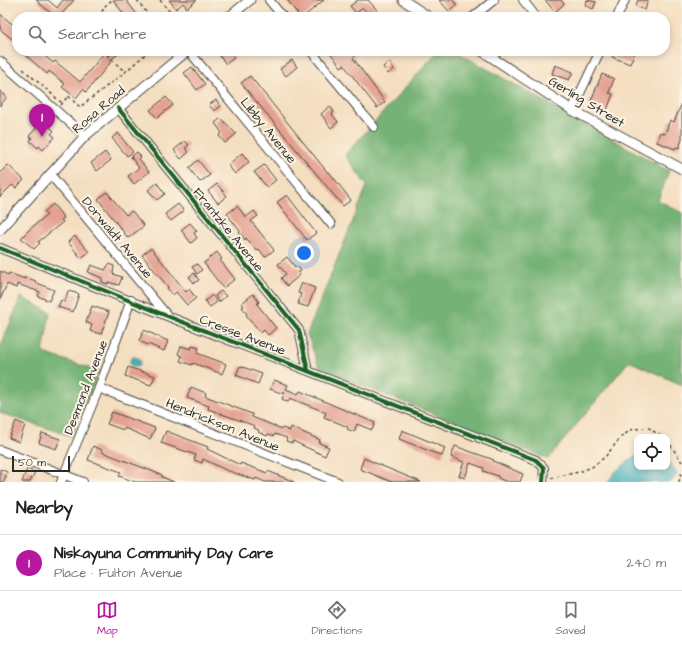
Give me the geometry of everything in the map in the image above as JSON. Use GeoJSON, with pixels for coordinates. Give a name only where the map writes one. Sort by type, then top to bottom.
{"type":"FeatureCollection","features":[{"type":"Feature","properties":{"kind":"street"},"geometry":{"type":"LineString","coordinates":[[235,12],[250,0]]}},
{"type":"Feature","properties":{"kind":"street"},"geometry":{"type":"LineString","coordinates":[[269,0],[279,12]]}},
{"type":"Feature","properties":{"kind":"street"},"geometry":{"type":"LineString","coordinates":[[403,0],[421,12]]}},
{"type":"Feature","properties":{"kind":"street"},"geometry":{"type":"LineString","coordinates":[[479,12],[494,0]]}},
{"type":"Feature","properties":{"kind":"street"},"geometry":{"type":"LineString","coordinates":[[523,0],[532,12]]}},
{"type":"Feature","properties":{"kind":"street"},"geometry":{"type":"LineString","coordinates":[[619,12],[625,0]]}},
{"type":"Feature","properties":{"kind":"street","name":"Rosa Road"},"geometry":{"type":"LineString","coordinates":[[0,230],[85,136],[182,56]]}},
{"type":"Feature","properties":{"kind":"street","name":"Libby Avenue"},"geometry":{"type":"LineString","coordinates":[[192,56],[331,224]]}},
{"type":"Feature","properties":{"kind":"street"},"geometry":{"type":"LineString","coordinates":[[315,56],[374,127]]}},
{"type":"Feature","properties":{"kind":"street","name":"Gerling Street"},"geometry":{"type":"LineString","coordinates":[[490,56],[572,110],[682,169]]}},
{"type":"Feature","properties":{"kind":"street"},"geometry":{"type":"LineString","coordinates":[[572,110],[598,56]]}},
{"type":"Feature","properties":{"kind":"street"},"geometry":{"type":"LineString","coordinates":[[0,61],[85,136]]}},
{"type":"Feature","properties":{"kind":"street","name":"Frantzke Avenue"},"geometry":{"type":"LineString","coordinates":[[118,108],[299,330],[308,370]]}},
{"type":"Feature","properties":{"kind":"street","name":"Dorwaldt Avenue"},"geometry":{"type":"LineString","coordinates":[[50,174],[167,316]]}},
{"type":"Feature","properties":{"kind":"street","name":"Cresse Avenue"},"geometry":{"type":"LineString","coordinates":[[0,248],[131,300],[167,316],[536,460],[544,468],[543,481]]}},
{"type":"Feature","properties":{"kind":"street","name":"Desmond Avenue"},"geometry":{"type":"LineString","coordinates":[[63,478],[99,388],[131,300]]}},
{"type":"Feature","properties":{"kind":"street","name":"Hendrickson Avenue"},"geometry":{"type":"LineString","coordinates":[[99,388],[338,482]]}},
{"type":"Feature","properties":{"kind":"street"},"geometry":{"type":"LineString","coordinates":[[0,450],[63,478],[83,482]]}},
{"type":"Feature","properties":{"kind":"path"},"geometry":{"type":"LineString","coordinates":[[102,12],[105,6],[112,0]]}},
{"type":"Feature","properties":{"kind":"path"},"geometry":{"type":"LineString","coordinates":[[136,0],[146,12]]}},
{"type":"Feature","properties":{"kind":"path"},"geometry":{"type":"LineString","coordinates":[[160,0],[170,12]]}},
{"type":"Feature","properties":{"kind":"path"},"geometry":{"type":"LineString","coordinates":[[108,56],[125,72]]}},
{"type":"Feature","properties":{"kind":"path"},"geometry":{"type":"LineString","coordinates":[[56,110],[68,96],[80,107],[143,56]]}},
{"type":"Feature","properties":{"kind":"path"},"geometry":{"type":"LineString","coordinates":[[23,69],[62,104]]}},
{"type":"Feature","properties":{"kind":"path"},"geometry":{"type":"LineString","coordinates":[[543,481],[579,472],[592,467],[605,457],[622,436],[633,429],[648,428],[657,434]]}},
{"type":"Feature","properties":{"kind":"path"},"geometry":{"type":"LineString","coordinates":[[670,444],[682,462]]}},
{"type":"Feature","properties":{"kind":"path"},"geometry":{"type":"LineString","coordinates":[[678,482],[682,470]]}},
{"type":"Feature","properties":{"kind":"green space"},"geometry":{"type":"Polygon","coordinates":[[[434,56],[464,56],[669,171],[658,200],[682,213],[682,385],[629,361],[548,459],[320,369],[307,334],[367,186],[345,155],[434,56]]]}},
{"type":"Feature","properties":{"kind":"green space"},"geometry":{"type":"Polygon","coordinates":[[[21,297],[50,312],[43,353],[99,371],[72,436],[0,413],[0,348],[21,297]]]}},
{"type":"Feature","properties":{"kind":"water"},"geometry":{"type":"Polygon","coordinates":[[[135,357],[140,362],[135,367],[130,362],[135,357]]]}},
{"type":"Feature","properties":{"kind":"water"},"geometry":{"type":"Polygon","coordinates":[[[634,457],[634,470],[670,470],[670,464],[677,474],[671,482],[608,482],[616,471],[634,457]]]}},
{"type":"Feature","properties":{"kind":"building"},"geometry":{"type":"Polygon","coordinates":[[[36,0],[48,0],[57,8],[63,0],[74,0],[63,12],[49,12],[36,0]]]}},
{"type":"Feature","properties":{"kind":"building"},"geometry":{"type":"Polygon","coordinates":[[[113,0],[126,0],[135,12],[122,12],[113,0]]]}},
{"type":"Feature","properties":{"kind":"building"},"geometry":{"type":"Polygon","coordinates":[[[169,0],[197,0],[187,8],[183,3],[176,9],[169,0]]]}},
{"type":"Feature","properties":{"kind":"building"},"geometry":{"type":"Polygon","coordinates":[[[287,0],[324,0],[309,12],[296,12],[287,0]]]}},
{"type":"Feature","properties":{"kind":"building"},"geometry":{"type":"Polygon","coordinates":[[[358,0],[368,0],[379,12],[366,12],[363,8],[355,12],[350,6],[358,0]]]}},
{"type":"Feature","properties":{"kind":"building"},"geometry":{"type":"Polygon","coordinates":[[[439,0],[453,0],[457,5],[449,11],[439,0]]]}},
{"type":"Feature","properties":{"kind":"building"},"geometry":{"type":"Polygon","coordinates":[[[545,0],[561,0],[564,4],[555,12],[545,0]]]}},
{"type":"Feature","properties":{"kind":"building"},"geometry":{"type":"Polygon","coordinates":[[[587,0],[596,2],[593,9],[585,5],[587,0]]]}},
{"type":"Feature","properties":{"kind":"building"},"geometry":{"type":"Polygon","coordinates":[[[638,0],[648,0],[645,10],[636,6],[638,0]]]}},
{"type":"Feature","properties":{"kind":"building"},"geometry":{"type":"Polygon","coordinates":[[[0,14],[12,24],[12,39],[0,29],[0,14]]]}},
{"type":"Feature","properties":{"kind":"building"},"geometry":{"type":"Polygon","coordinates":[[[27,56],[45,56],[53,63],[55,61],[80,82],[102,56],[116,56],[109,61],[111,62],[86,92],[83,89],[76,98],[62,87],[65,84],[49,71],[47,74],[27,56]]]}},
{"type":"Feature","properties":{"kind":"building"},"geometry":{"type":"Polygon","coordinates":[[[220,56],[233,56],[234,58],[226,64],[220,56]]]}},
{"type":"Feature","properties":{"kind":"building"},"geometry":{"type":"Polygon","coordinates":[[[333,56],[355,56],[353,58],[385,102],[377,108],[344,65],[341,67],[333,56]]]}},
{"type":"Feature","properties":{"kind":"building"},"geometry":{"type":"Polygon","coordinates":[[[612,56],[633,56],[630,64],[612,56]]]}},
{"type":"Feature","properties":{"kind":"building"},"geometry":{"type":"Polygon","coordinates":[[[292,60],[297,67],[286,76],[280,69],[292,60]]]}},
{"type":"Feature","properties":{"kind":"building"},"geometry":{"type":"Polygon","coordinates":[[[389,62],[394,69],[388,74],[383,67],[389,62]]]}},
{"type":"Feature","properties":{"kind":"building"},"geometry":{"type":"Polygon","coordinates":[[[555,65],[573,72],[569,80],[552,74],[555,65]]]}},
{"type":"Feature","properties":{"kind":"building"},"geometry":{"type":"Polygon","coordinates":[[[192,67],[205,84],[197,90],[184,73],[192,67]]]}},
{"type":"Feature","properties":{"kind":"building"},"geometry":{"type":"Polygon","coordinates":[[[602,74],[614,79],[609,93],[613,94],[607,110],[590,103],[602,74]]]}},
{"type":"Feature","properties":{"kind":"building"},"geometry":{"type":"Polygon","coordinates":[[[250,76],[351,200],[343,206],[241,83],[250,76]]]}},
{"type":"Feature","properties":{"kind":"building"},"geometry":{"type":"Polygon","coordinates":[[[0,91],[7,97],[0,106],[0,91]]]}},
{"type":"Feature","properties":{"kind":"building"},"geometry":{"type":"Polygon","coordinates":[[[166,97],[173,105],[157,118],[150,110],[166,97]]]}},
{"type":"Feature","properties":{"kind":"building"},"geometry":{"type":"Polygon","coordinates":[[[216,100],[221,106],[214,111],[209,105],[216,100]]]}},
{"type":"Feature","properties":{"kind":"building"},"geometry":{"type":"Polygon","coordinates":[[[682,103],[682,139],[679,148],[676,147],[675,149],[657,142],[660,132],[665,134],[670,120],[674,122],[682,103]]]}},
{"type":"Feature","properties":{"kind":"building"},"geometry":{"type":"Polygon","coordinates":[[[330,106],[334,112],[332,114],[338,122],[331,128],[321,114],[330,106]]]}},
{"type":"Feature","properties":{"kind":"building"},"geometry":{"type":"Polygon","coordinates":[[[221,118],[236,134],[225,143],[219,136],[222,133],[215,123],[221,118]]]}},
{"type":"Feature","properties":{"kind":"building"},"geometry":{"type":"Polygon","coordinates":[[[41,123],[44,127],[47,124],[54,131],[51,134],[55,137],[43,150],[39,146],[38,148],[30,141],[32,138],[29,136],[41,123]]]}},
{"type":"Feature","properties":{"kind":"building"},"geometry":{"type":"Polygon","coordinates":[[[118,133],[133,152],[127,156],[112,138],[118,133]]]}},
{"type":"Feature","properties":{"kind":"building"},"geometry":{"type":"Polygon","coordinates":[[[185,141],[189,145],[185,148],[189,152],[181,159],[174,150],[185,141]]]}},
{"type":"Feature","properties":{"kind":"building"},"geometry":{"type":"Polygon","coordinates":[[[105,152],[111,160],[97,171],[91,163],[105,152]]]}},
{"type":"Feature","properties":{"kind":"building"},"geometry":{"type":"Polygon","coordinates":[[[137,152],[141,157],[139,159],[149,172],[134,184],[128,176],[139,168],[131,157],[137,152]]]}},
{"type":"Feature","properties":{"kind":"building"},"geometry":{"type":"Polygon","coordinates":[[[242,153],[249,162],[235,174],[228,165],[242,153]]]}},
{"type":"Feature","properties":{"kind":"building"},"geometry":{"type":"Polygon","coordinates":[[[198,160],[210,175],[200,182],[189,168],[198,160]]]}},
{"type":"Feature","properties":{"kind":"building"},"geometry":{"type":"Polygon","coordinates":[[[8,165],[24,180],[16,188],[12,185],[0,197],[0,173],[8,165]]]}},
{"type":"Feature","properties":{"kind":"building"},"geometry":{"type":"Polygon","coordinates":[[[264,165],[276,180],[267,187],[254,172],[264,165]]]}},
{"type":"Feature","properties":{"kind":"building"},"geometry":{"type":"Polygon","coordinates":[[[157,183],[165,194],[157,200],[148,190],[157,183]]]}},
{"type":"Feature","properties":{"kind":"building"},"geometry":{"type":"Polygon","coordinates":[[[217,184],[227,196],[218,203],[208,191],[217,184]]]}},
{"type":"Feature","properties":{"kind":"building"},"geometry":{"type":"Polygon","coordinates":[[[107,192],[126,215],[132,211],[144,226],[128,238],[98,199],[107,192]]]}},
{"type":"Feature","properties":{"kind":"building"},"geometry":{"type":"Polygon","coordinates":[[[287,195],[316,233],[307,240],[277,202],[287,195]]]}},
{"type":"Feature","properties":{"kind":"building"},"geometry":{"type":"Polygon","coordinates":[[[53,204],[64,218],[61,220],[63,222],[38,242],[40,243],[34,249],[21,238],[47,215],[44,212],[53,204]]]}},
{"type":"Feature","properties":{"kind":"building"},"geometry":{"type":"Polygon","coordinates":[[[178,204],[184,211],[171,221],[165,214],[178,204]]]}},
{"type":"Feature","properties":{"kind":"building"},"geometry":{"type":"Polygon","coordinates":[[[237,206],[246,217],[254,211],[258,216],[251,221],[274,250],[265,257],[259,249],[257,251],[246,238],[245,240],[227,214],[237,206]]]}},
{"type":"Feature","properties":{"kind":"building"},"geometry":{"type":"Polygon","coordinates":[[[190,223],[197,231],[194,233],[197,238],[191,243],[181,230],[190,223]]]}},
{"type":"Feature","properties":{"kind":"building"},"geometry":{"type":"Polygon","coordinates":[[[75,236],[89,252],[81,258],[68,242],[75,236]]]}},
{"type":"Feature","properties":{"kind":"building"},"geometry":{"type":"Polygon","coordinates":[[[151,248],[186,292],[189,289],[196,298],[187,305],[176,292],[173,295],[142,255],[151,248]]]}},
{"type":"Feature","properties":{"kind":"building"},"geometry":{"type":"Polygon","coordinates":[[[217,252],[222,259],[220,260],[235,279],[223,288],[204,263],[217,252]]]}},
{"type":"Feature","properties":{"kind":"building"},"geometry":{"type":"Polygon","coordinates":[[[287,257],[295,267],[297,266],[301,271],[298,273],[300,275],[287,286],[281,278],[286,274],[278,264],[287,257]]]}},
{"type":"Feature","properties":{"kind":"building"},"geometry":{"type":"Polygon","coordinates":[[[109,264],[114,266],[113,274],[122,277],[119,285],[102,282],[102,278],[88,272],[91,265],[105,270],[109,264]]]}},
{"type":"Feature","properties":{"kind":"building"},"geometry":{"type":"Polygon","coordinates":[[[197,264],[202,270],[197,274],[192,267],[197,264]]]}},
{"type":"Feature","properties":{"kind":"building"},"geometry":{"type":"Polygon","coordinates":[[[0,271],[8,275],[9,273],[25,279],[25,277],[54,290],[49,301],[38,296],[40,292],[17,284],[16,288],[7,284],[0,300],[0,271]]]}},
{"type":"Feature","properties":{"kind":"building"},"geometry":{"type":"Polygon","coordinates":[[[194,273],[199,280],[194,283],[189,277],[194,273]]]}},
{"type":"Feature","properties":{"kind":"building"},"geometry":{"type":"Polygon","coordinates":[[[302,283],[315,288],[308,307],[298,304],[301,294],[298,293],[302,283]]]}},
{"type":"Feature","properties":{"kind":"building"},"geometry":{"type":"Polygon","coordinates":[[[68,291],[79,294],[73,312],[58,307],[61,300],[65,302],[68,291]]]}},
{"type":"Feature","properties":{"kind":"building"},"geometry":{"type":"Polygon","coordinates":[[[221,291],[226,296],[219,302],[215,296],[221,291]]]}},
{"type":"Feature","properties":{"kind":"building"},"geometry":{"type":"Polygon","coordinates":[[[253,294],[259,302],[257,304],[276,328],[268,335],[264,330],[261,333],[246,315],[247,314],[242,307],[244,306],[242,303],[253,294]]]}},
{"type":"Feature","properties":{"kind":"building"},"geometry":{"type":"Polygon","coordinates":[[[212,295],[217,302],[210,307],[205,301],[212,295]]]}},
{"type":"Feature","properties":{"kind":"building"},"geometry":{"type":"Polygon","coordinates":[[[92,306],[109,312],[101,334],[90,331],[92,325],[86,322],[92,306]]]}},
{"type":"Feature","properties":{"kind":"building"},"geometry":{"type":"Polygon","coordinates":[[[144,330],[168,341],[164,351],[139,341],[144,330]]]}},
{"type":"Feature","properties":{"kind":"building"},"geometry":{"type":"Polygon","coordinates":[[[181,346],[191,349],[192,346],[199,348],[197,353],[226,364],[222,374],[193,363],[192,365],[180,361],[182,356],[178,354],[181,346]]]}},
{"type":"Feature","properties":{"kind":"building"},"geometry":{"type":"Polygon","coordinates":[[[240,366],[262,374],[258,384],[236,375],[240,366]]]}},
{"type":"Feature","properties":{"kind":"building"},"geometry":{"type":"Polygon","coordinates":[[[128,367],[155,376],[151,385],[125,376],[128,367]]]}},
{"type":"Feature","properties":{"kind":"building"},"geometry":{"type":"Polygon","coordinates":[[[274,380],[288,385],[286,389],[298,394],[300,391],[375,423],[372,430],[357,424],[354,432],[347,429],[348,427],[324,417],[326,413],[320,410],[290,398],[288,402],[282,399],[284,394],[270,389],[274,380]]]}},
{"type":"Feature","properties":{"kind":"building"},"geometry":{"type":"Polygon","coordinates":[[[191,387],[206,393],[205,396],[252,414],[252,417],[282,429],[283,428],[290,431],[291,427],[320,440],[319,443],[329,447],[325,456],[293,441],[292,443],[286,441],[287,438],[275,434],[274,436],[268,434],[267,436],[258,432],[259,430],[254,428],[255,426],[208,409],[209,406],[187,398],[191,387]]]}},
{"type":"Feature","properties":{"kind":"building"},"geometry":{"type":"Polygon","coordinates":[[[112,412],[155,428],[150,439],[125,428],[124,430],[107,424],[112,412]]]}},
{"type":"Feature","properties":{"kind":"building"},"geometry":{"type":"Polygon","coordinates":[[[16,421],[25,425],[19,442],[9,438],[16,421]]]}},
{"type":"Feature","properties":{"kind":"building"},"geometry":{"type":"Polygon","coordinates":[[[402,430],[445,448],[442,456],[399,439],[402,430]]]}},
{"type":"Feature","properties":{"kind":"building"},"geometry":{"type":"Polygon","coordinates":[[[166,431],[208,447],[207,449],[240,465],[241,463],[267,473],[268,471],[294,482],[265,482],[256,478],[255,480],[226,470],[203,459],[202,463],[194,460],[196,455],[161,443],[166,431]]]}},
{"type":"Feature","properties":{"kind":"building"},"geometry":{"type":"Polygon","coordinates":[[[42,433],[60,439],[56,449],[39,443],[42,433]]]}},
{"type":"Feature","properties":{"kind":"building"},"geometry":{"type":"Polygon","coordinates":[[[93,446],[102,450],[102,452],[162,475],[162,477],[174,482],[135,482],[119,476],[121,472],[88,460],[93,446]]]}},
{"type":"Feature","properties":{"kind":"building"},"geometry":{"type":"Polygon","coordinates":[[[455,446],[494,460],[493,461],[523,474],[520,482],[507,482],[498,478],[498,476],[483,471],[484,468],[470,463],[465,478],[459,476],[464,462],[451,457],[455,446]]]}},
{"type":"Feature","properties":{"kind":"building"},"geometry":{"type":"Polygon","coordinates":[[[364,458],[421,482],[392,482],[360,469],[364,458]]]}},
{"type":"Feature","properties":{"kind":"building"},"geometry":{"type":"Polygon","coordinates":[[[0,469],[7,472],[4,482],[0,482],[0,469]]]}},
{"type":"Feature","properties":{"kind":"building"},"geometry":{"type":"Polygon","coordinates":[[[27,469],[35,472],[30,482],[22,482],[27,469]]]}},
{"type":"Feature","properties":{"kind":"cycle path"},"geometry":{"type":"LineString","coordinates":[[118,108],[299,330],[308,370]]}},
{"type":"Feature","properties":{"kind":"cycle path"},"geometry":{"type":"LineString","coordinates":[[0,248],[167,316],[536,460],[544,468],[543,482]]}},
{"type":"Feature","properties":{"kind":"place","name":"Niskayuna Community Day Care"},"geometry":{"type":"Point","coordinates":[42,137]}}]}
